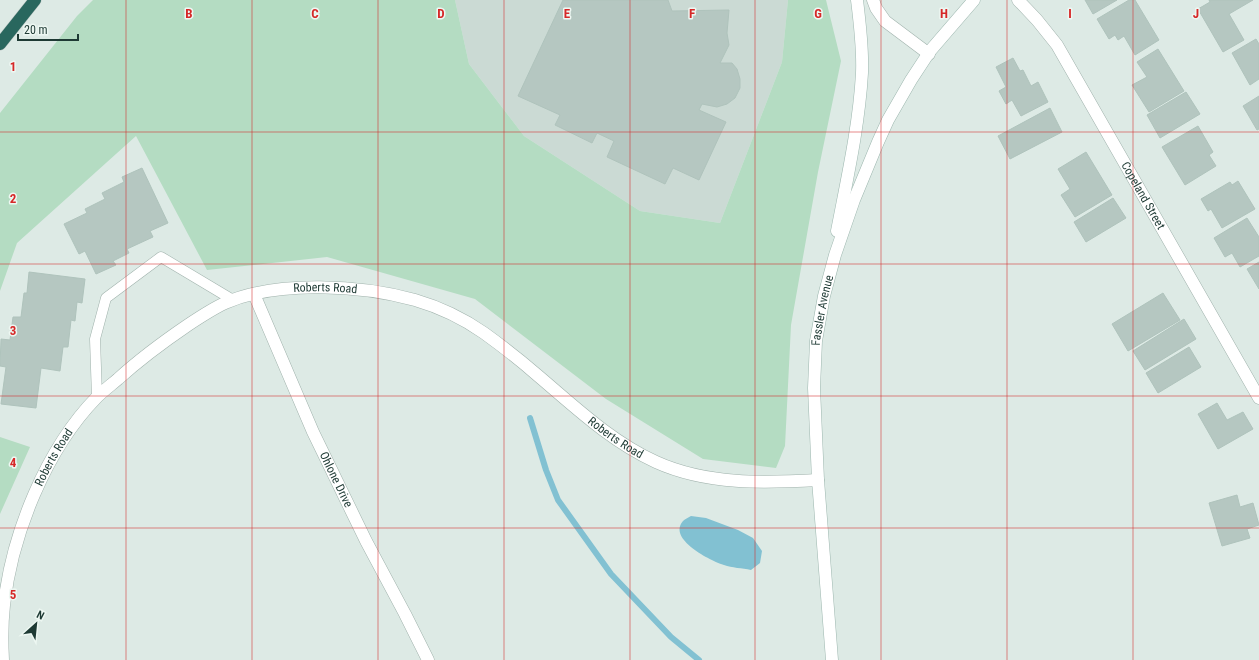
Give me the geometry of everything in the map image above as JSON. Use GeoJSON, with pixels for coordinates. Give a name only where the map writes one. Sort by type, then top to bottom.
{"type":"FeatureCollection","features":[{"type":"Feature","properties":{"kind":"highway"},"geometry":{"type":"LineString","coordinates":[[0,44],[35,0]]}},
{"type":"Feature","properties":{"kind":"street"},"geometry":{"type":"LineString","coordinates":[[829,274],[856,126],[861,89],[862,53],[857,0]]}},
{"type":"Feature","properties":{"kind":"street"},"geometry":{"type":"LineString","coordinates":[[873,0],[876,8],[885,21],[929,54]]}},
{"type":"Feature","properties":{"kind":"street","name":"Fassler Avenue"},"geometry":{"type":"LineString","coordinates":[[832,660],[814,415],[815,364],[820,316],[829,274],[854,200],[878,142],[904,92],[929,54],[953,23],[974,0]]}},
{"type":"Feature","properties":{"kind":"street","name":"Copeland Street"},"geometry":{"type":"LineString","coordinates":[[1018,0],[1037,20],[1057,45],[1259,398]]}},
{"type":"Feature","properties":{"kind":"street","name":"Roberts Road"},"geometry":{"type":"LineString","coordinates":[[2,660],[4,606],[9,572],[20,532],[30,505],[60,446],[78,420],[97,397],[138,361],[164,341],[215,308],[233,300],[254,294],[278,289],[340,288],[379,292],[417,300],[453,314],[482,332],[535,372],[598,426],[618,440],[656,462],[695,475],[732,480],[768,482],[818,480]]}},
{"type":"Feature","properties":{"kind":"street","name":"Ohlone Drive"},"geometry":{"type":"LineString","coordinates":[[254,294],[313,432],[366,541],[428,660]]}},
{"type":"Feature","properties":{"kind":"lane"},"geometry":{"type":"LineString","coordinates":[[97,397],[95,339],[106,298],[161,257],[233,300]]}},
{"type":"Feature","properties":{"kind":"shaded area"},"geometry":{"type":"Polygon","coordinates":[[[455,0],[788,0],[782,62],[720,223],[640,211],[524,136],[469,64],[455,0]]]}},
{"type":"Feature","properties":{"kind":"green space"},"geometry":{"type":"Polygon","coordinates":[[[93,0],[455,0],[469,64],[524,136],[640,211],[720,223],[782,62],[788,0],[826,0],[841,61],[818,172],[791,325],[785,446],[776,468],[703,459],[606,399],[475,299],[327,257],[207,270],[136,136],[17,243],[0,291],[0,113],[77,16],[93,0]]]}},
{"type":"Feature","properties":{"kind":"green space"},"geometry":{"type":"Polygon","coordinates":[[[0,437],[30,447],[0,514],[0,437]]]}},
{"type":"Feature","properties":{"kind":"water"},"geometry":{"type":"Polygon","coordinates":[[[691,516],[706,518],[738,530],[753,538],[762,551],[760,563],[751,570],[727,566],[701,554],[686,542],[681,535],[680,528],[683,521],[691,516]]]}},
{"type":"Feature","properties":{"kind":"building"},"geometry":{"type":"Polygon","coordinates":[[[563,0],[668,0],[672,11],[729,10],[727,33],[729,45],[720,63],[732,63],[737,69],[740,79],[740,88],[735,98],[727,104],[717,107],[702,104],[699,110],[726,122],[699,180],[673,168],[665,184],[607,157],[614,141],[597,133],[592,143],[555,125],[560,115],[518,96],[563,0]]]}},
{"type":"Feature","properties":{"kind":"building"},"geometry":{"type":"Polygon","coordinates":[[[1085,0],[1117,0],[1093,14],[1085,0]]]}},
{"type":"Feature","properties":{"kind":"building"},"geometry":{"type":"Polygon","coordinates":[[[1129,0],[1135,0],[1159,40],[1135,55],[1124,36],[1118,40],[1115,35],[1109,39],[1097,19],[1129,0]]]}},
{"type":"Feature","properties":{"kind":"building"},"geometry":{"type":"Polygon","coordinates":[[[1209,0],[1253,0],[1229,14],[1244,40],[1223,52],[1198,9],[1210,2],[1209,0]]]}},
{"type":"Feature","properties":{"kind":"building"},"geometry":{"type":"Polygon","coordinates":[[[1256,39],[1259,44],[1259,79],[1250,85],[1232,53],[1256,39]]]}},
{"type":"Feature","properties":{"kind":"building"},"geometry":{"type":"Polygon","coordinates":[[[1158,49],[1184,91],[1149,112],[1132,85],[1147,77],[1137,62],[1158,49]]]}},
{"type":"Feature","properties":{"kind":"building"},"geometry":{"type":"Polygon","coordinates":[[[1013,58],[1020,71],[1023,70],[1031,86],[1038,82],[1048,102],[1021,116],[1012,100],[1006,104],[999,91],[1006,87],[996,67],[1013,58]]]}},
{"type":"Feature","properties":{"kind":"building"},"geometry":{"type":"Polygon","coordinates":[[[1186,92],[1200,114],[1160,138],[1147,115],[1186,92]]]}},
{"type":"Feature","properties":{"kind":"building"},"geometry":{"type":"Polygon","coordinates":[[[1259,96],[1259,129],[1257,130],[1243,106],[1259,96]]]}},
{"type":"Feature","properties":{"kind":"building"},"geometry":{"type":"Polygon","coordinates":[[[1050,108],[1062,132],[1010,159],[998,136],[1050,108]]]}},
{"type":"Feature","properties":{"kind":"building"},"geometry":{"type":"Polygon","coordinates":[[[1198,126],[1213,152],[1209,155],[1216,166],[1185,185],[1162,147],[1198,126]]]}},
{"type":"Feature","properties":{"kind":"building"},"geometry":{"type":"Polygon","coordinates":[[[1086,152],[1112,195],[1075,217],[1061,195],[1070,189],[1058,169],[1086,152]]]}},
{"type":"Feature","properties":{"kind":"building"},"geometry":{"type":"Polygon","coordinates":[[[142,168],[168,223],[150,231],[153,237],[127,249],[129,253],[113,261],[116,265],[96,274],[85,251],[79,254],[64,224],[87,213],[85,209],[105,199],[102,193],[124,182],[122,177],[142,168]]]}},
{"type":"Feature","properties":{"kind":"building"},"geometry":{"type":"Polygon","coordinates":[[[1238,181],[1255,209],[1222,228],[1211,209],[1208,211],[1201,199],[1230,182],[1232,185],[1238,181]]]}},
{"type":"Feature","properties":{"kind":"building"},"geometry":{"type":"Polygon","coordinates":[[[1113,198],[1126,218],[1086,242],[1074,222],[1113,198]]]}},
{"type":"Feature","properties":{"kind":"building"},"geometry":{"type":"Polygon","coordinates":[[[1247,218],[1259,237],[1259,256],[1240,267],[1232,253],[1225,257],[1214,238],[1247,218]]]}},
{"type":"Feature","properties":{"kind":"building"},"geometry":{"type":"Polygon","coordinates":[[[1259,262],[1259,289],[1247,269],[1259,262]]]}},
{"type":"Feature","properties":{"kind":"building"},"geometry":{"type":"Polygon","coordinates":[[[29,272],[85,279],[82,303],[77,302],[75,321],[71,320],[68,347],[63,347],[60,371],[41,368],[36,408],[1,404],[6,367],[0,366],[1,339],[10,340],[13,317],[21,317],[24,293],[27,293],[29,272]]]}},
{"type":"Feature","properties":{"kind":"building"},"geometry":{"type":"Polygon","coordinates":[[[1163,293],[1180,320],[1128,351],[1112,324],[1163,293]]]}},
{"type":"Feature","properties":{"kind":"building"},"geometry":{"type":"Polygon","coordinates":[[[1184,319],[1196,339],[1145,370],[1133,351],[1184,319]]]}},
{"type":"Feature","properties":{"kind":"building"},"geometry":{"type":"Polygon","coordinates":[[[1189,347],[1201,367],[1158,393],[1146,373],[1189,347]]]}},
{"type":"Feature","properties":{"kind":"building"},"geometry":{"type":"Polygon","coordinates":[[[1217,403],[1227,420],[1243,412],[1253,429],[1218,449],[1198,414],[1217,403]]]}},
{"type":"Feature","properties":{"kind":"building"},"geometry":{"type":"Polygon","coordinates":[[[1237,495],[1240,507],[1253,503],[1259,525],[1247,529],[1250,538],[1222,546],[1209,503],[1237,495]]]}},
{"type":"Feature","properties":{"kind":"waterway"},"geometry":{"type":"LineString","coordinates":[[530,418],[546,470],[558,500],[611,574],[671,637],[699,660]]}}]}
